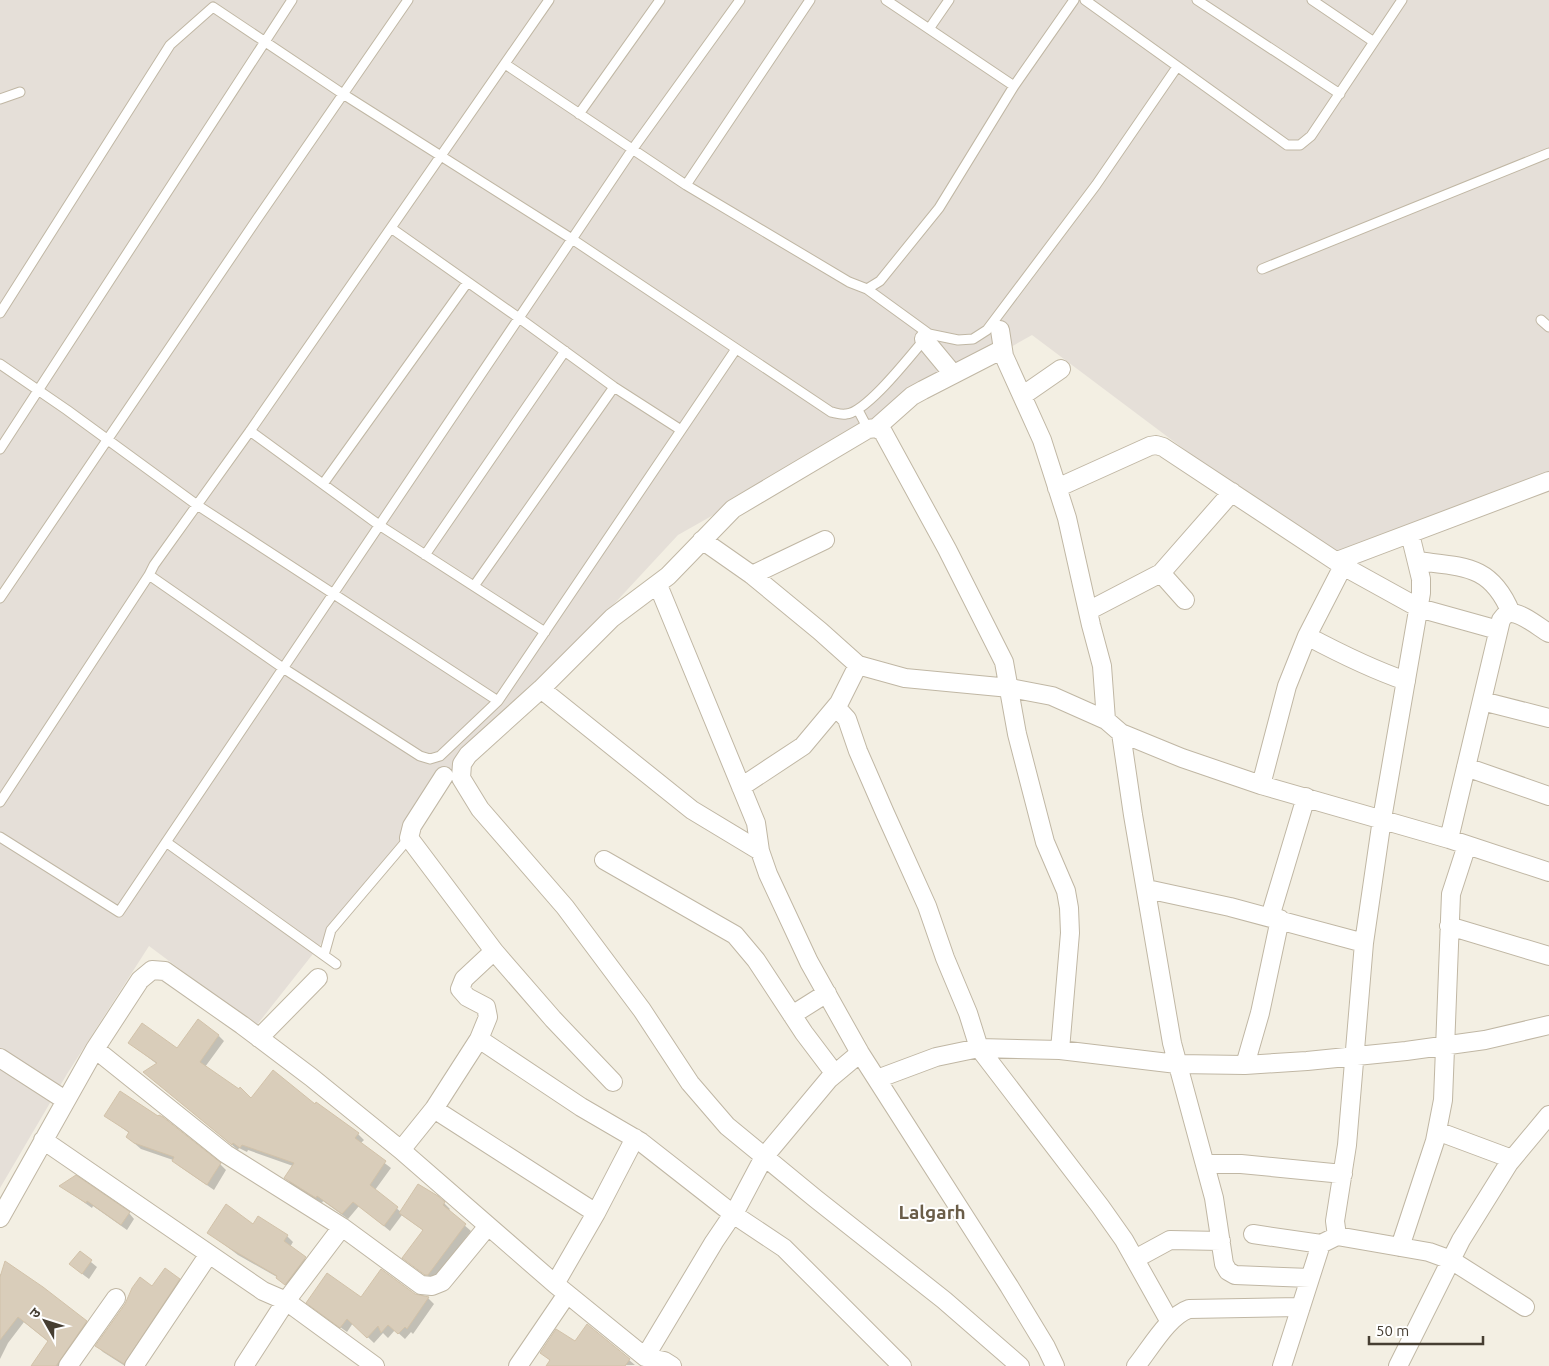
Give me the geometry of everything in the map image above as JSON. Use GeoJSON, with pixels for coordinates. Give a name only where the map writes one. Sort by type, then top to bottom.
{"type":"FeatureCollection","features":[{"type":"Feature","properties":{"kind":"street"},"geometry":{"type":"LineString","coordinates":[[1000,330],[1004,356],[1042,440],[1067,518],[1102,666],[1106,720]]}},
{"type":"Feature","properties":{"kind":"street"},"geometry":{"type":"LineString","coordinates":[[927,336],[953,374]]}},
{"type":"Feature","properties":{"kind":"street"},"geometry":{"type":"LineString","coordinates":[[1004,356],[997,352],[912,396],[872,429],[733,509],[658,585],[612,618],[541,689],[468,754],[462,764],[460,778],[480,809],[565,907],[642,1010],[690,1083],[727,1126],[944,1300],[1020,1366]]}},
{"type":"Feature","properties":{"kind":"street"},"geometry":{"type":"LineString","coordinates":[[1022,396],[1061,369]]}},
{"type":"Feature","properties":{"kind":"street"},"geometry":{"type":"LineString","coordinates":[[872,429],[882,432],[952,557],[1004,662],[1017,734],[1045,842],[1066,891],[1069,908],[1070,933],[1060,1050]]}},
{"type":"Feature","properties":{"kind":"street"},"geometry":{"type":"LineString","coordinates":[[1057,488],[1150,446],[1163,447],[1340,564],[1419,608],[1498,630]]}},
{"type":"Feature","properties":{"kind":"street"},"geometry":{"type":"LineString","coordinates":[[1261,785],[1287,686],[1307,636],[1340,564],[1410,534],[1549,481]]}},
{"type":"Feature","properties":{"kind":"street"},"geometry":{"type":"LineString","coordinates":[[1088,611],[1161,574],[1232,492]]}},
{"type":"Feature","properties":{"kind":"street"},"geometry":{"type":"LineString","coordinates":[[1337,1236],[1335,1221],[1347,1145],[1364,943],[1382,818],[1419,608],[1421,579],[1410,534]]}},
{"type":"Feature","properties":{"kind":"street"},"geometry":{"type":"LineString","coordinates":[[702,540],[752,575],[858,665],[905,678],[1010,688],[1052,696],[1106,720],[1122,733],[1182,758],[1261,785],[1382,818],[1549,872]]}},
{"type":"Feature","properties":{"kind":"street"},"geometry":{"type":"LineString","coordinates":[[752,575],[825,540]]}},
{"type":"Feature","properties":{"kind":"street"},"geometry":{"type":"LineString","coordinates":[[1417,561],[1477,571],[1497,587],[1506,600],[1511,613]]}},
{"type":"Feature","properties":{"kind":"street"},"geometry":{"type":"LineString","coordinates":[[1161,574],[1184,600]]}},
{"type":"Feature","properties":{"kind":"street"},"geometry":{"type":"LineString","coordinates":[[658,585],[756,823],[760,851],[768,874],[810,962],[860,1053],[1009,1286],[1046,1347],[1054,1366]]}},
{"type":"Feature","properties":{"kind":"street"},"geometry":{"type":"LineString","coordinates":[[1449,839],[1501,620],[1505,615],[1511,613],[1522,616],[1549,633]]}},
{"type":"Feature","properties":{"kind":"street"},"geometry":{"type":"LineString","coordinates":[[1307,636],[1379,672],[1406,681]]}},
{"type":"Feature","properties":{"kind":"street"},"geometry":{"type":"LineString","coordinates":[[742,787],[803,746],[836,707],[858,665]]}},
{"type":"Feature","properties":{"kind":"street"},"geometry":{"type":"LineString","coordinates":[[541,689],[692,810],[760,851]]}},
{"type":"Feature","properties":{"kind":"street"},"geometry":{"type":"LineString","coordinates":[[1482,701],[1549,718]]}},
{"type":"Feature","properties":{"kind":"street"},"geometry":{"type":"LineString","coordinates":[[836,707],[847,720],[858,751],[927,906],[945,958],[968,1012],[979,1048],[1100,1206],[1135,1259],[1170,1322]]}},
{"type":"Feature","properties":{"kind":"street"},"geometry":{"type":"LineString","coordinates":[[1122,733],[1133,815],[1172,1043],[1214,1198],[1224,1264],[1228,1271],[1235,1275],[1310,1278]]}},
{"type":"Feature","properties":{"kind":"street"},"geometry":{"type":"LineString","coordinates":[[1466,766],[1549,796]]}},
{"type":"Feature","properties":{"kind":"street"},"geometry":{"type":"LineString","coordinates":[[444,776],[412,826],[409,838],[494,951],[613,1082]]}},
{"type":"Feature","properties":{"kind":"street"},"geometry":{"type":"LineString","coordinates":[[1245,1065],[1260,1013],[1275,918],[1306,797]]}},
{"type":"Feature","properties":{"kind":"street"},"geometry":{"type":"LineString","coordinates":[[1400,1247],[1437,1131],[1443,1100],[1451,894],[1467,845]]}},
{"type":"Feature","properties":{"kind":"street"},"geometry":{"type":"LineString","coordinates":[[604,860],[735,935],[756,960],[792,1015],[835,1074]]}},
{"type":"Feature","properties":{"kind":"street"},"geometry":{"type":"LineString","coordinates":[[1147,889],[1275,918],[1364,943]]}},
{"type":"Feature","properties":{"kind":"street"},"geometry":{"type":"LineString","coordinates":[[1449,926],[1549,956]]}},
{"type":"Feature","properties":{"kind":"street"},"geometry":{"type":"LineString","coordinates":[[401,1150],[434,1109],[479,1039],[488,1017],[486,1007],[467,997],[460,989],[464,979],[494,951]]}},
{"type":"Feature","properties":{"kind":"street"},"geometry":{"type":"LineString","coordinates":[[0,1218],[65,1100],[95,1049],[140,980],[152,970],[165,971],[259,1038],[401,1150],[561,1289],[645,1357],[665,1364]]}},
{"type":"Feature","properties":{"kind":"street"},"geometry":{"type":"LineString","coordinates":[[259,1038],[318,978]]}},
{"type":"Feature","properties":{"kind":"street"},"geometry":{"type":"LineString","coordinates":[[792,1015],[827,993]]}},
{"type":"Feature","properties":{"kind":"street"},"geometry":{"type":"LineString","coordinates":[[877,1079],[936,1057],[979,1048],[1060,1050],[1177,1064],[1245,1065],[1406,1051],[1485,1040],[1549,1025]]}},
{"type":"Feature","properties":{"kind":"street"},"geometry":{"type":"LineString","coordinates":[[479,1039],[581,1107],[634,1138],[733,1214],[784,1248],[902,1366]]}},
{"type":"Feature","properties":{"kind":"street"},"geometry":{"type":"LineString","coordinates":[[95,1049],[226,1154],[342,1227],[421,1285],[432,1286],[442,1282],[488,1226]]}},
{"type":"Feature","properties":{"kind":"street"},"geometry":{"type":"LineString","coordinates":[[645,1357],[714,1242],[733,1214],[764,1157],[835,1074],[860,1053]]}},
{"type":"Feature","properties":{"kind":"street"},"geometry":{"type":"LineString","coordinates":[[0,1058],[65,1100]]}},
{"type":"Feature","properties":{"kind":"street"},"geometry":{"type":"LineString","coordinates":[[434,1109],[596,1213]]}},
{"type":"Feature","properties":{"kind":"street"},"geometry":{"type":"LineString","coordinates":[[1398,1366],[1461,1240],[1512,1159],[1546,1124]]}},
{"type":"Feature","properties":{"kind":"street"},"geometry":{"type":"LineString","coordinates":[[1437,1131],[1512,1159]]}},
{"type":"Feature","properties":{"kind":"street"},"geometry":{"type":"LineString","coordinates":[[518,1366],[561,1289],[596,1213],[634,1138]]}},
{"type":"Feature","properties":{"kind":"street"},"geometry":{"type":"LineString","coordinates":[[43,1140],[263,1291],[286,1301],[369,1364]]}},
{"type":"Feature","properties":{"kind":"street"},"geometry":{"type":"LineString","coordinates":[[1205,1164],[1241,1164],[1343,1174]]}},
{"type":"Feature","properties":{"kind":"street"},"geometry":{"type":"LineString","coordinates":[[244,1366],[286,1301],[342,1227]]}},
{"type":"Feature","properties":{"kind":"street"},"geometry":{"type":"LineString","coordinates":[[1253,1234],[1321,1244],[1337,1236],[1429,1252],[1451,1260],[1525,1307]]}},
{"type":"Feature","properties":{"kind":"street"},"geometry":{"type":"LineString","coordinates":[[1135,1259],[1170,1240],[1221,1241]]}},
{"type":"Feature","properties":{"kind":"street"},"geometry":{"type":"LineString","coordinates":[[1282,1366],[1321,1244]]}},
{"type":"Feature","properties":{"kind":"street"},"geometry":{"type":"LineString","coordinates":[[134,1366],[209,1254]]}},
{"type":"Feature","properties":{"kind":"street"},"geometry":{"type":"LineString","coordinates":[[68,1366],[116,1298]]}},
{"type":"Feature","properties":{"kind":"street"},"geometry":{"type":"LineString","coordinates":[[1136,1366],[1170,1322],[1181,1312],[1189,1309],[1301,1307]]}},
{"type":"Feature","properties":{"kind":"lane"},"geometry":{"type":"LineString","coordinates":[[0,449],[292,0]]}},
{"type":"Feature","properties":{"kind":"lane"},"geometry":{"type":"LineString","coordinates":[[0,598],[408,0]]}},
{"type":"Feature","properties":{"kind":"lane"},"geometry":{"type":"LineString","coordinates":[[0,802],[154,565],[250,431],[549,0]]}},
{"type":"Feature","properties":{"kind":"lane"},"geometry":{"type":"LineString","coordinates":[[579,114],[660,0]]}},
{"type":"Feature","properties":{"kind":"lane"},"geometry":{"type":"LineString","coordinates":[[0,837],[119,912],[632,150],[740,0]]}},
{"type":"Feature","properties":{"kind":"lane"},"geometry":{"type":"LineString","coordinates":[[686,185],[810,0]]}},
{"type":"Feature","properties":{"kind":"lane"},"geometry":{"type":"LineString","coordinates":[[886,0],[1014,86]]}},
{"type":"Feature","properties":{"kind":"lane"},"geometry":{"type":"LineString","coordinates":[[929,29],[948,0]]}},
{"type":"Feature","properties":{"kind":"lane"},"geometry":{"type":"LineString","coordinates":[[867,289],[880,281],[939,208],[1014,86],[1074,0]]}},
{"type":"Feature","properties":{"kind":"lane"},"geometry":{"type":"LineString","coordinates":[[1085,0],[1287,145],[1300,144],[1311,136],[1402,0]]}},
{"type":"Feature","properties":{"kind":"lane"},"geometry":{"type":"LineString","coordinates":[[1197,0],[1340,94]]}},
{"type":"Feature","properties":{"kind":"lane"},"geometry":{"type":"LineString","coordinates":[[1312,0],[1374,42]]}},
{"type":"Feature","properties":{"kind":"lane"},"geometry":{"type":"LineString","coordinates":[[0,313],[170,46],[213,7],[343,94],[572,239],[831,412],[847,414],[858,410],[872,399],[927,336]]}},
{"type":"Feature","properties":{"kind":"lane"},"geometry":{"type":"LineString","coordinates":[[504,64],[686,185],[849,282],[867,289],[927,336],[958,340],[973,339],[987,330],[1096,185],[1177,67]]}},
{"type":"Feature","properties":{"kind":"lane"},"geometry":{"type":"LineString","coordinates":[[0,99],[20,92]]}},
{"type":"Feature","properties":{"kind":"lane"},"geometry":{"type":"LineString","coordinates":[[1262,269],[1549,153]]}},
{"type":"Feature","properties":{"kind":"lane"},"geometry":{"type":"LineString","coordinates":[[391,228],[614,387],[681,430]]}},
{"type":"Feature","properties":{"kind":"lane"},"geometry":{"type":"LineString","coordinates":[[323,484],[467,283]]}},
{"type":"Feature","properties":{"kind":"lane"},"geometry":{"type":"LineString","coordinates":[[1541,320],[1549,327]]}},
{"type":"Feature","properties":{"kind":"lane"},"geometry":{"type":"LineString","coordinates":[[149,575],[283,668],[420,756],[430,759],[440,756],[498,701],[736,349]]}},
{"type":"Feature","properties":{"kind":"lane"},"geometry":{"type":"LineString","coordinates":[[425,555],[565,351]]}},
{"type":"Feature","properties":{"kind":"lane"},"geometry":{"type":"LineString","coordinates":[[0,364],[39,390],[197,505],[498,701]]}},
{"type":"Feature","properties":{"kind":"lane"},"geometry":{"type":"LineString","coordinates":[[474,586],[614,387]]}},
{"type":"Feature","properties":{"kind":"lane"},"geometry":{"type":"LineString","coordinates":[[858,410],[872,429]]}},
{"type":"Feature","properties":{"kind":"lane"},"geometry":{"type":"LineString","coordinates":[[250,431],[379,525],[545,632]]}},
{"type":"Feature","properties":{"kind":"lane"},"geometry":{"type":"LineString","coordinates":[[324,955],[331,930],[409,838]]}},
{"type":"Feature","properties":{"kind":"lane"},"geometry":{"type":"LineString","coordinates":[[166,842],[336,964]]}},
{"type":"Feature","properties":{"kind":"shaded area"},"geometry":{"type":"Polygon","coordinates":[[[0,0],[1549,0],[1549,482],[1345,570],[1032,335],[678,535],[448,783],[256,1026],[149,946],[67,1074],[0,1188],[0,0]]]}},
{"type":"Feature","properties":{"kind":"building"},"geometry":{"type":"Polygon","coordinates":[[[198,1019],[219,1035],[200,1062],[239,1089],[240,1087],[251,1098],[273,1070],[315,1104],[316,1102],[359,1133],[355,1138],[386,1161],[370,1185],[398,1207],[384,1226],[353,1202],[342,1214],[317,1196],[316,1198],[284,1178],[294,1163],[242,1145],[240,1148],[233,1143],[232,1145],[143,1072],[157,1063],[128,1043],[142,1023],[177,1048],[198,1019]]]}},
{"type":"Feature","properties":{"kind":"building"},"geometry":{"type":"Polygon","coordinates":[[[120,1091],[158,1116],[163,1117],[221,1163],[207,1185],[172,1161],[174,1157],[134,1143],[126,1137],[129,1132],[104,1116],[120,1091]]]}},
{"type":"Feature","properties":{"kind":"building"},"geometry":{"type":"Polygon","coordinates":[[[76,1175],[130,1212],[121,1225],[87,1201],[86,1203],[59,1186],[76,1175]]]}},
{"type":"Feature","properties":{"kind":"building"},"geometry":{"type":"Polygon","coordinates":[[[418,1184],[438,1196],[445,1202],[443,1205],[466,1224],[428,1275],[425,1275],[402,1258],[423,1230],[399,1213],[418,1184]]]}},
{"type":"Feature","properties":{"kind":"building"},"geometry":{"type":"Polygon","coordinates":[[[226,1204],[253,1224],[258,1216],[288,1235],[284,1241],[306,1257],[285,1285],[276,1278],[277,1276],[207,1233],[226,1204]]]}},
{"type":"Feature","properties":{"kind":"building"},"geometry":{"type":"Polygon","coordinates":[[[80,1251],[92,1260],[82,1274],[69,1264],[80,1251]]]}},
{"type":"Feature","properties":{"kind":"building"},"geometry":{"type":"Polygon","coordinates":[[[5,1261],[87,1321],[56,1366],[31,1366],[48,1341],[18,1317],[0,1340],[0,1277],[5,1261]]]}},
{"type":"Feature","properties":{"kind":"building"},"geometry":{"type":"Polygon","coordinates":[[[165,1268],[180,1279],[124,1364],[95,1346],[125,1304],[132,1288],[140,1277],[152,1286],[165,1268]]]}},
{"type":"Feature","properties":{"kind":"building"},"geometry":{"type":"Polygon","coordinates":[[[381,1269],[415,1294],[429,1297],[407,1329],[405,1327],[398,1334],[388,1325],[381,1333],[378,1326],[367,1338],[347,1319],[340,1328],[306,1303],[327,1273],[361,1297],[381,1269]]]}},
{"type":"Feature","properties":{"kind":"building"},"geometry":{"type":"Polygon","coordinates":[[[587,1324],[630,1359],[625,1366],[546,1366],[550,1360],[540,1353],[556,1329],[575,1341],[587,1324]]]}},
{"type":"Feature","properties":{"kind":"district","name":"Lalgarh"},"geometry":{"type":"Point","coordinates":[932,1212]}}]}
